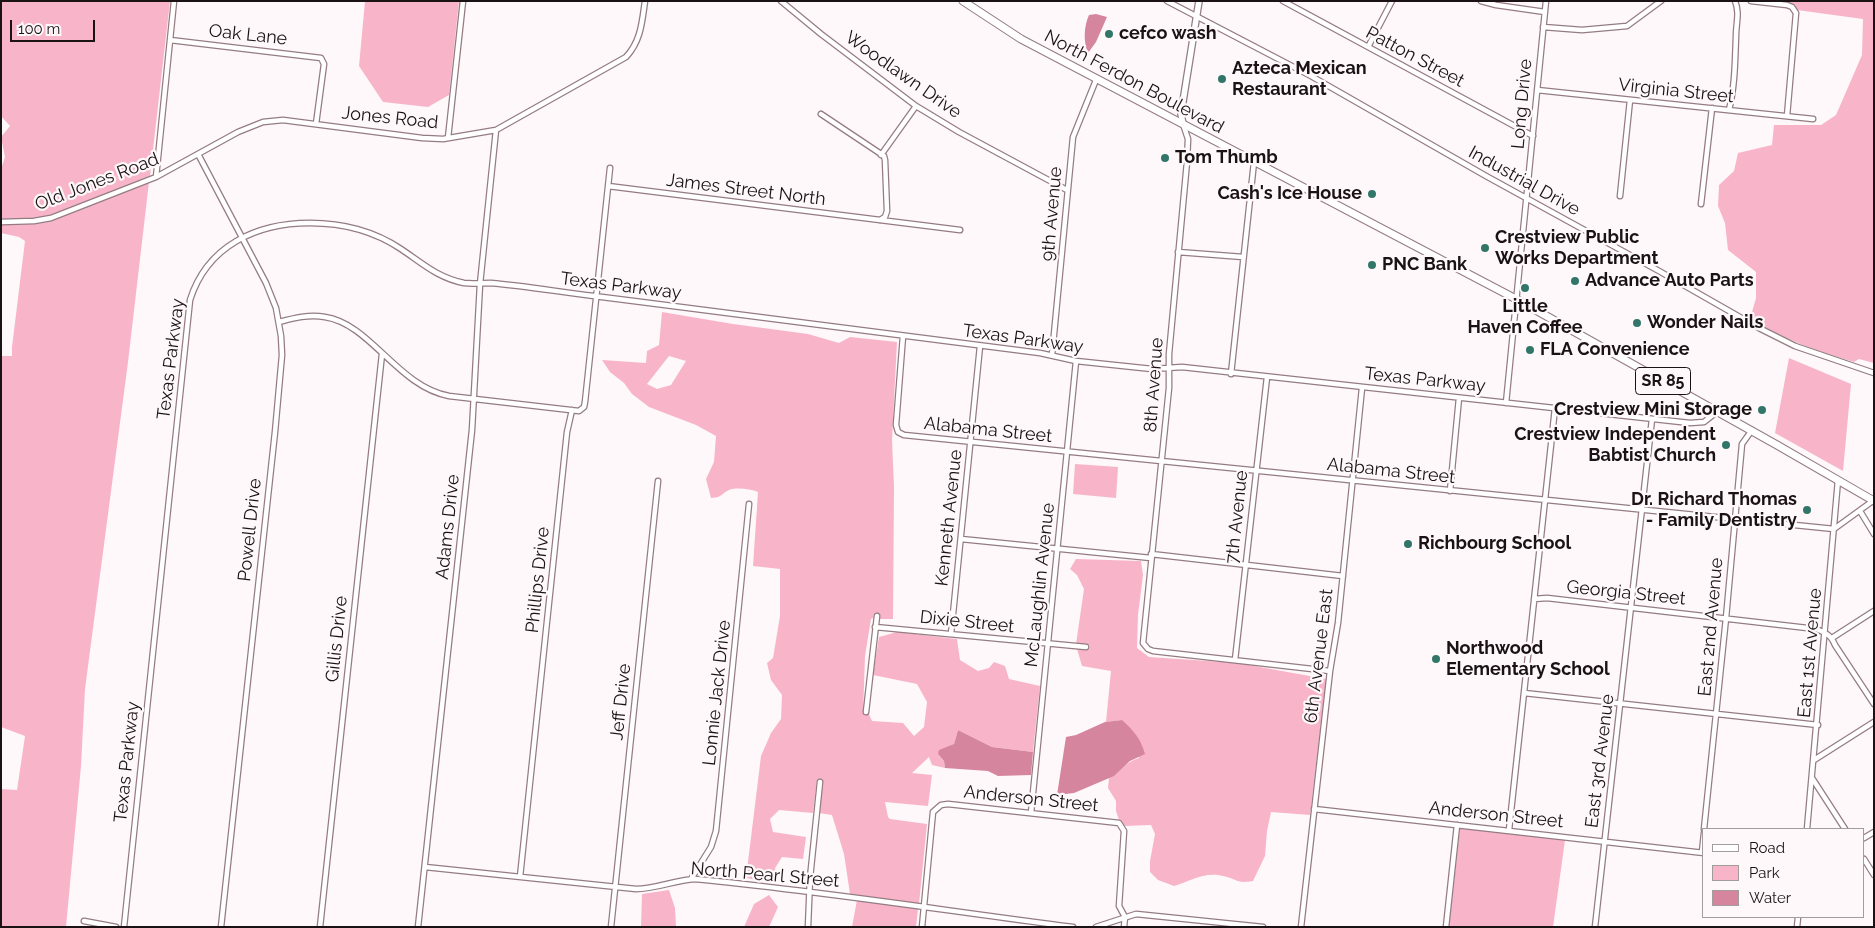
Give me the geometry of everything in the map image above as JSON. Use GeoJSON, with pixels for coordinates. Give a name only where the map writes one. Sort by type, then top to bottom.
{"type":"FeatureCollection","features":[{"type":"Feature","properties":{"kind":"main road","name":"North Ferdon Boulevard"},"geometry":{"type":"LineString","coordinates":[[962,1],[1020,39],[1516,300],[1752,430],[1873,501]]}},
{"type":"Feature","properties":{"kind":"street"},"geometry":{"type":"LineString","coordinates":[[156,176],[174,1]]}},
{"type":"Feature","properties":{"kind":"street"},"geometry":{"type":"LineString","coordinates":[[448,138],[463,1]]}},
{"type":"Feature","properties":{"kind":"street","name":"Jones Road"},"geometry":{"type":"LineString","coordinates":[[198,154],[238,132],[263,122],[283,120],[422,138],[448,138],[496,130],[626,57],[634,49],[639,37],[645,1]]}},
{"type":"Feature","properties":{"kind":"street","name":"Woodlawn Drive"},"geometry":{"type":"LineString","coordinates":[[782,1],[815,29],[916,106],[959,132],[1067,190]]}},
{"type":"Feature","properties":{"kind":"street","name":"Industrial Drive"},"geometry":{"type":"LineString","coordinates":[[1167,1],[1311,76],[1759,328],[1794,346],[1874,373]]}},
{"type":"Feature","properties":{"kind":"street"},"geometry":{"type":"LineString","coordinates":[[1183,124],[1181,114],[1199,1]]}},
{"type":"Feature","properties":{"kind":"street","name":"Patton Street"},"geometry":{"type":"LineString","coordinates":[[1283,1],[1533,136]]}},
{"type":"Feature","properties":{"kind":"street"},"geometry":{"type":"LineString","coordinates":[[1368,47],[1392,1]]}},
{"type":"Feature","properties":{"kind":"street"},"geometry":{"type":"LineString","coordinates":[[1481,1],[1545,12]]}},
{"type":"Feature","properties":{"kind":"street","name":"Long Drive"},"geometry":{"type":"LineString","coordinates":[[1506,403],[1546,1]]}},
{"type":"Feature","properties":{"kind":"street"},"geometry":{"type":"LineString","coordinates":[[1543,27],[1582,30],[1628,26],[1661,1]]}},
{"type":"Feature","properties":{"kind":"street"},"geometry":{"type":"LineString","coordinates":[[1729,110],[1736,56],[1738,12],[1735,1]]}},
{"type":"Feature","properties":{"kind":"street"},"geometry":{"type":"LineString","coordinates":[[1751,1],[1787,5],[1796,13],[1787,116]]}},
{"type":"Feature","properties":{"kind":"street","name":"Oak Lane"},"geometry":{"type":"LineString","coordinates":[[170,40],[318,56],[324,64],[316,124]]}},
{"type":"Feature","properties":{"kind":"street","name":"9th Avenue"},"geometry":{"type":"LineString","coordinates":[[1052,355],[1067,190],[1075,130],[1096,80]]}},
{"type":"Feature","properties":{"kind":"street","name":"Virginia Street"},"geometry":{"type":"LineString","coordinates":[[1537,90],[1813,119]]}},
{"type":"Feature","properties":{"kind":"street"},"geometry":{"type":"LineString","coordinates":[[1620,196],[1630,100]]}},
{"type":"Feature","properties":{"kind":"street"},"geometry":{"type":"LineString","coordinates":[[881,155],[916,106]]}},
{"type":"Feature","properties":{"kind":"street"},"geometry":{"type":"LineString","coordinates":[[1702,204],[1712,108]]}},
{"type":"Feature","properties":{"kind":"street"},"geometry":{"type":"LineString","coordinates":[[820,114],[881,155],[885,160],[887,211],[885,217],[880,220]]}},
{"type":"Feature","properties":{"kind":"street","name":"8th Avenue"},"geometry":{"type":"LineString","coordinates":[[1183,124],[1188,139],[1169,367],[1169,388],[1143,643],[1153,651],[1235,660]]}},
{"type":"Feature","properties":{"kind":"street","name":"Adams Drive"},"geometry":{"type":"LineString","coordinates":[[418,927],[474,399],[480,284],[496,130]]}},
{"type":"Feature","properties":{"kind":"street","name":"Old Jones Road"},"geometry":{"type":"LineString","coordinates":[[1,222],[34,222],[52,218],[156,176],[198,154]]}},
{"type":"Feature","properties":{"kind":"street","name":"Powell Drive"},"geometry":{"type":"LineString","coordinates":[[198,154],[266,283],[279,322],[282,355],[221,927]]}},
{"type":"Feature","properties":{"kind":"street"},"geometry":{"type":"LineString","coordinates":[[1231,374],[1254,162]]}},
{"type":"Feature","properties":{"kind":"street"},"geometry":{"type":"LineString","coordinates":[[597,297],[610,168]]}},
{"type":"Feature","properties":{"kind":"street","name":"James Street North"},"geometry":{"type":"LineString","coordinates":[[608,186],[960,230]]}},
{"type":"Feature","properties":{"kind":"street","name":"Texas Parkway"},"geometry":{"type":"LineString","coordinates":[[124,927],[189,306],[199,278],[211,260],[242,238],[284,225],[326,223],[349,227],[382,238],[403,250],[430,270],[447,279],[466,283],[489,283],[1052,355],[1076,361],[1152,369],[1169,367],[1697,423],[1704,422],[1718,412]]}},
{"type":"Feature","properties":{"kind":"street"},"geometry":{"type":"LineString","coordinates":[[1178,252],[1243,257]]}},
{"type":"Feature","properties":{"kind":"street","name":"Phillips Drive"},"geometry":{"type":"LineString","coordinates":[[520,876],[567,432],[572,410],[580,410],[585,402],[597,297]]}},
{"type":"Feature","properties":{"kind":"street"},"geometry":{"type":"LineString","coordinates":[[279,322],[306,316],[338,320],[349,326],[415,382],[429,390],[444,395],[572,410]]}},
{"type":"Feature","properties":{"kind":"street","name":"Alabama Street"},"geometry":{"type":"LineString","coordinates":[[903,336],[896,425],[900,434],[1834,529]]}},
{"type":"Feature","properties":{"kind":"street","name":"Kenneth Avenue"},"geometry":{"type":"LineString","coordinates":[[952,634],[980,346]]}},
{"type":"Feature","properties":{"kind":"street","name":"Gillis Drive"},"geometry":{"type":"LineString","coordinates":[[320,927],[382,354]]}},
{"type":"Feature","properties":{"kind":"street","name":"McLaughlin Avenue"},"geometry":{"type":"LineString","coordinates":[[1031,813],[1076,361]]}},
{"type":"Feature","properties":{"kind":"street","name":"7th Avenue"},"geometry":{"type":"LineString","coordinates":[[1235,660],[1267,377]]}},
{"type":"Feature","properties":{"kind":"street","name":"6th Avenue East"},"geometry":{"type":"LineString","coordinates":[[1301,927],[1330,671],[1343,576],[1362,388]]}},
{"type":"Feature","properties":{"kind":"street"},"geometry":{"type":"LineString","coordinates":[[1450,491],[1460,398]]}},
{"type":"Feature","properties":{"kind":"street"},"geometry":{"type":"LineString","coordinates":[[1509,830],[1543,500],[1555,408]]}},
{"type":"Feature","properties":{"kind":"street","name":"East 3rd Avenue"},"geometry":{"type":"LineString","coordinates":[[1595,927],[1652,419]]}},
{"type":"Feature","properties":{"kind":"street","name":"East 2nd Avenue"},"geometry":{"type":"LineString","coordinates":[[1704,828],[1742,444],[1752,430]]}},
{"type":"Feature","properties":{"kind":"street","name":"East 1st Avenue"},"geometry":{"type":"LineString","coordinates":[[1807,828],[1818,725],[1838,480]]}},
{"type":"Feature","properties":{"kind":"street","name":"Jeff Drive"},"geometry":{"type":"LineString","coordinates":[[611,927],[658,481]]}},
{"type":"Feature","properties":{"kind":"street"},"geometry":{"type":"LineString","coordinates":[[1834,529],[1873,501]]}},
{"type":"Feature","properties":{"kind":"street","name":"Lonnie Jack Drive"},"geometry":{"type":"LineString","coordinates":[[691,879],[711,847],[716,831],[749,504]]}},
{"type":"Feature","properties":{"kind":"street"},"geometry":{"type":"LineString","coordinates":[[1860,511],[1874,534]]}},
{"type":"Feature","properties":{"kind":"street"},"geometry":{"type":"LineString","coordinates":[[961,539],[1246,565],[1343,576]]}},
{"type":"Feature","properties":{"kind":"street","name":"Georgia Street"},"geometry":{"type":"LineString","coordinates":[[1534,599],[1547,598],[1816,629],[1832,638],[1874,704]]}},
{"type":"Feature","properties":{"kind":"street"},"geometry":{"type":"LineString","coordinates":[[1832,638],[1874,611]]}},
{"type":"Feature","properties":{"kind":"street"},"geometry":{"type":"LineString","coordinates":[[866,712],[877,616]]}},
{"type":"Feature","properties":{"kind":"street","name":"Dixie Street"},"geometry":{"type":"LineString","coordinates":[[875,627],[1086,647]]}},
{"type":"Feature","properties":{"kind":"street"},"geometry":{"type":"LineString","coordinates":[[1235,660],[1330,671]]}},
{"type":"Feature","properties":{"kind":"street"},"geometry":{"type":"LineString","coordinates":[[1524,693],[1818,725]]}},
{"type":"Feature","properties":{"kind":"street"},"geometry":{"type":"LineString","coordinates":[[1814,760],[1874,722]]}},
{"type":"Feature","properties":{"kind":"street"},"geometry":{"type":"LineString","coordinates":[[1812,778],[1844,828]]}},
{"type":"Feature","properties":{"kind":"street"},"geometry":{"type":"LineString","coordinates":[[808,927],[820,782]]}},
{"type":"Feature","properties":{"kind":"street","name":"Anderson Street"},"geometry":{"type":"LineString","coordinates":[[924,908],[934,812],[937,807],[948,804],[1115,821],[1121,825],[1124,836],[1119,906],[1125,917]]}},
{"type":"Feature","properties":{"kind":"street","name":"Anderson Street"},"geometry":{"type":"LineString","coordinates":[[1314,808],[1702,852]]}},
{"type":"Feature","properties":{"kind":"street"},"geometry":{"type":"LineString","coordinates":[[1446,927],[1457,825]]}},
{"type":"Feature","properties":{"kind":"street"},"geometry":{"type":"LineString","coordinates":[[1865,861],[1874,875]]}},
{"type":"Feature","properties":{"kind":"street","name":"North Pearl Street"},"geometry":{"type":"LineString","coordinates":[[425,867],[643,889],[691,879],[875,899],[924,908],[1073,927]]}},
{"type":"Feature","properties":{"kind":"street"},"geometry":{"type":"LineString","coordinates":[[922,927],[924,908]]}},
{"type":"Feature","properties":{"kind":"street"},"geometry":{"type":"LineString","coordinates":[[1096,927],[1136,914],[1262,927]]}},
{"type":"Feature","properties":{"kind":"street"},"geometry":{"type":"LineString","coordinates":[[1124,927],[1125,917]]}},
{"type":"Feature","properties":{"kind":"street"},"geometry":{"type":"LineString","coordinates":[[84,921],[116,927]]}},
{"type":"Feature","properties":{"kind":"green space"},"geometry":{"type":"Polygon","coordinates":[[[1,1],[170,1],[150,176],[50,216],[34,219],[1,219],[1,169],[5,157],[1,137],[10,126],[1,116],[1,1]]]}},
{"type":"Feature","properties":{"kind":"green space"},"geometry":{"type":"Polygon","coordinates":[[[365,1],[459,1],[449,95],[428,107],[383,102],[359,66],[365,1]]]}},
{"type":"Feature","properties":{"kind":"green space"},"geometry":{"type":"Polygon","coordinates":[[[1777,1],[1874,1],[1874,363],[1859,359],[1854,362],[1813,349],[1775,333],[1750,319],[1756,298],[1756,272],[1728,250],[1725,223],[1718,206],[1719,185],[1734,171],[1738,153],[1772,145],[1774,125],[1821,125],[1836,115],[1862,55],[1863,19],[1797,10],[1790,3],[1777,1]]]}},
{"type":"Feature","properties":{"kind":"green space"},"geometry":{"type":"Polygon","coordinates":[[[149,182],[128,362],[85,689],[81,766],[66,927],[1,927],[1,789],[17,790],[25,736],[1,727],[1,356],[12,356],[25,241],[19,237],[1,233],[1,224],[34,224],[52,221],[149,182]]]}},
{"type":"Feature","properties":{"kind":"green space"},"geometry":{"type":"Polygon","coordinates":[[[662,312],[808,334],[839,343],[850,337],[897,342],[892,440],[894,487],[893,619],[880,619],[880,613],[874,613],[871,619],[865,656],[863,714],[869,714],[872,721],[903,723],[914,736],[924,727],[927,702],[917,684],[873,675],[879,637],[897,632],[957,639],[960,660],[978,671],[989,668],[994,662],[1005,666],[1009,679],[1040,686],[1033,752],[992,747],[958,730],[954,744],[938,754],[944,761],[945,768],[932,765],[929,757],[912,773],[932,775],[928,806],[885,802],[890,819],[927,824],[919,904],[850,894],[844,854],[832,815],[819,813],[823,779],[817,779],[813,813],[779,810],[770,819],[773,832],[806,837],[803,859],[782,857],[775,868],[778,880],[769,882],[746,878],[761,756],[771,733],[781,719],[782,695],[771,680],[767,663],[773,658],[780,616],[780,569],[753,566],[758,492],[736,489],[726,491],[718,497],[711,498],[706,479],[714,462],[716,436],[696,425],[649,407],[632,394],[624,383],[610,372],[602,360],[646,363],[647,351],[659,345],[662,312]],[[669,356],[647,384],[657,389],[671,385],[686,361],[669,356]]]}},
{"type":"Feature","properties":{"kind":"green space"},"geometry":{"type":"Polygon","coordinates":[[[1789,358],[1851,384],[1843,471],[1775,433],[1789,358]]]}},
{"type":"Feature","properties":{"kind":"green space"},"geometry":{"type":"Polygon","coordinates":[[[1075,464],[1118,467],[1116,498],[1073,494],[1075,464]]]}},
{"type":"Feature","properties":{"kind":"green space"},"geometry":{"type":"Polygon","coordinates":[[[1076,559],[1141,561],[1143,575],[1138,615],[1137,648],[1149,657],[1238,663],[1326,679],[1310,815],[1271,812],[1265,856],[1253,881],[1240,882],[1223,876],[1210,875],[1198,877],[1174,886],[1158,880],[1150,872],[1155,834],[1151,825],[1125,826],[1119,820],[1116,811],[1116,801],[1108,788],[1109,778],[1130,762],[1139,758],[1122,720],[1106,722],[1111,671],[1082,666],[1077,649],[1089,650],[1090,645],[1076,644],[1084,589],[1077,575],[1070,569],[1076,559]]]}},
{"type":"Feature","properties":{"kind":"green space"},"geometry":{"type":"Polygon","coordinates":[[[1460,828],[1565,840],[1553,927],[1449,927],[1460,828]]]}},
{"type":"Feature","properties":{"kind":"green space"},"geometry":{"type":"Polygon","coordinates":[[[669,890],[675,908],[676,927],[641,927],[642,894],[669,890]]]}},
{"type":"Feature","properties":{"kind":"green space"},"geometry":{"type":"Polygon","coordinates":[[[769,895],[778,907],[769,927],[744,927],[754,904],[769,895]]]}},
{"type":"Feature","properties":{"kind":"green space"},"geometry":{"type":"Polygon","coordinates":[[[857,900],[918,909],[916,927],[852,927],[857,900]]]}},
{"type":"Feature","properties":{"kind":"water"},"geometry":{"type":"Polygon","coordinates":[[[1096,14],[1107,17],[1096,42],[1088,53],[1085,39],[1086,24],[1089,15],[1096,14]]]}},
{"type":"Feature","properties":{"kind":"water"},"geometry":{"type":"Polygon","coordinates":[[[1122,720],[1136,736],[1145,754],[1130,761],[1114,776],[1074,793],[1057,795],[1066,737],[1076,735],[1105,722],[1122,720]]]}},
{"type":"Feature","properties":{"kind":"water"},"geometry":{"type":"Polygon","coordinates":[[[958,730],[992,747],[1033,752],[1031,775],[998,776],[988,771],[945,768],[944,761],[938,754],[939,750],[954,744],[958,730]]]}},
{"type":"Feature","properties":{"kind":"place","name":"cefco wash"},"geometry":{"type":"Point","coordinates":[1109,34]}},
{"type":"Feature","properties":{"kind":"place","name":"Azteca Mexican Restaurant"},"geometry":{"type":"Point","coordinates":[1222,79]}},
{"type":"Feature","properties":{"kind":"place","name":"Tom Thumb"},"geometry":{"type":"Point","coordinates":[1165,158]}},
{"type":"Feature","properties":{"kind":"place","name":"Cash's Ice House"},"geometry":{"type":"Point","coordinates":[1372,194]}},
{"type":"Feature","properties":{"kind":"place","name":"Crestview Public Works Department"},"geometry":{"type":"Point","coordinates":[1485,248]}},
{"type":"Feature","properties":{"kind":"place","name":"PNC Bank"},"geometry":{"type":"Point","coordinates":[1372,265]}},
{"type":"Feature","properties":{"kind":"place","name":"Advance Auto Parts"},"geometry":{"type":"Point","coordinates":[1575,281]}},
{"type":"Feature","properties":{"kind":"place","name":"Little Haven Coffee"},"geometry":{"type":"Point","coordinates":[1525,288]}},
{"type":"Feature","properties":{"kind":"place","name":"Wonder Nails"},"geometry":{"type":"Point","coordinates":[1637,323]}},
{"type":"Feature","properties":{"kind":"place","name":"FLA Convenience"},"geometry":{"type":"Point","coordinates":[1530,350]}},
{"type":"Feature","properties":{"kind":"place","name":"Crestview Mini Storage"},"geometry":{"type":"Point","coordinates":[1762,410]}},
{"type":"Feature","properties":{"kind":"place","name":"Crestview Independent Babtist Church"},"geometry":{"type":"Point","coordinates":[1726,445]}},
{"type":"Feature","properties":{"kind":"place","name":"Dr. Richard Thomas - Family Dentistry"},"geometry":{"type":"Point","coordinates":[1807,510]}},
{"type":"Feature","properties":{"kind":"place","name":"Richbourg School"},"geometry":{"type":"Point","coordinates":[1408,544]}},
{"type":"Feature","properties":{"kind":"place","name":"Northwood Elementary School"},"geometry":{"type":"Point","coordinates":[1436,659]}}]}
